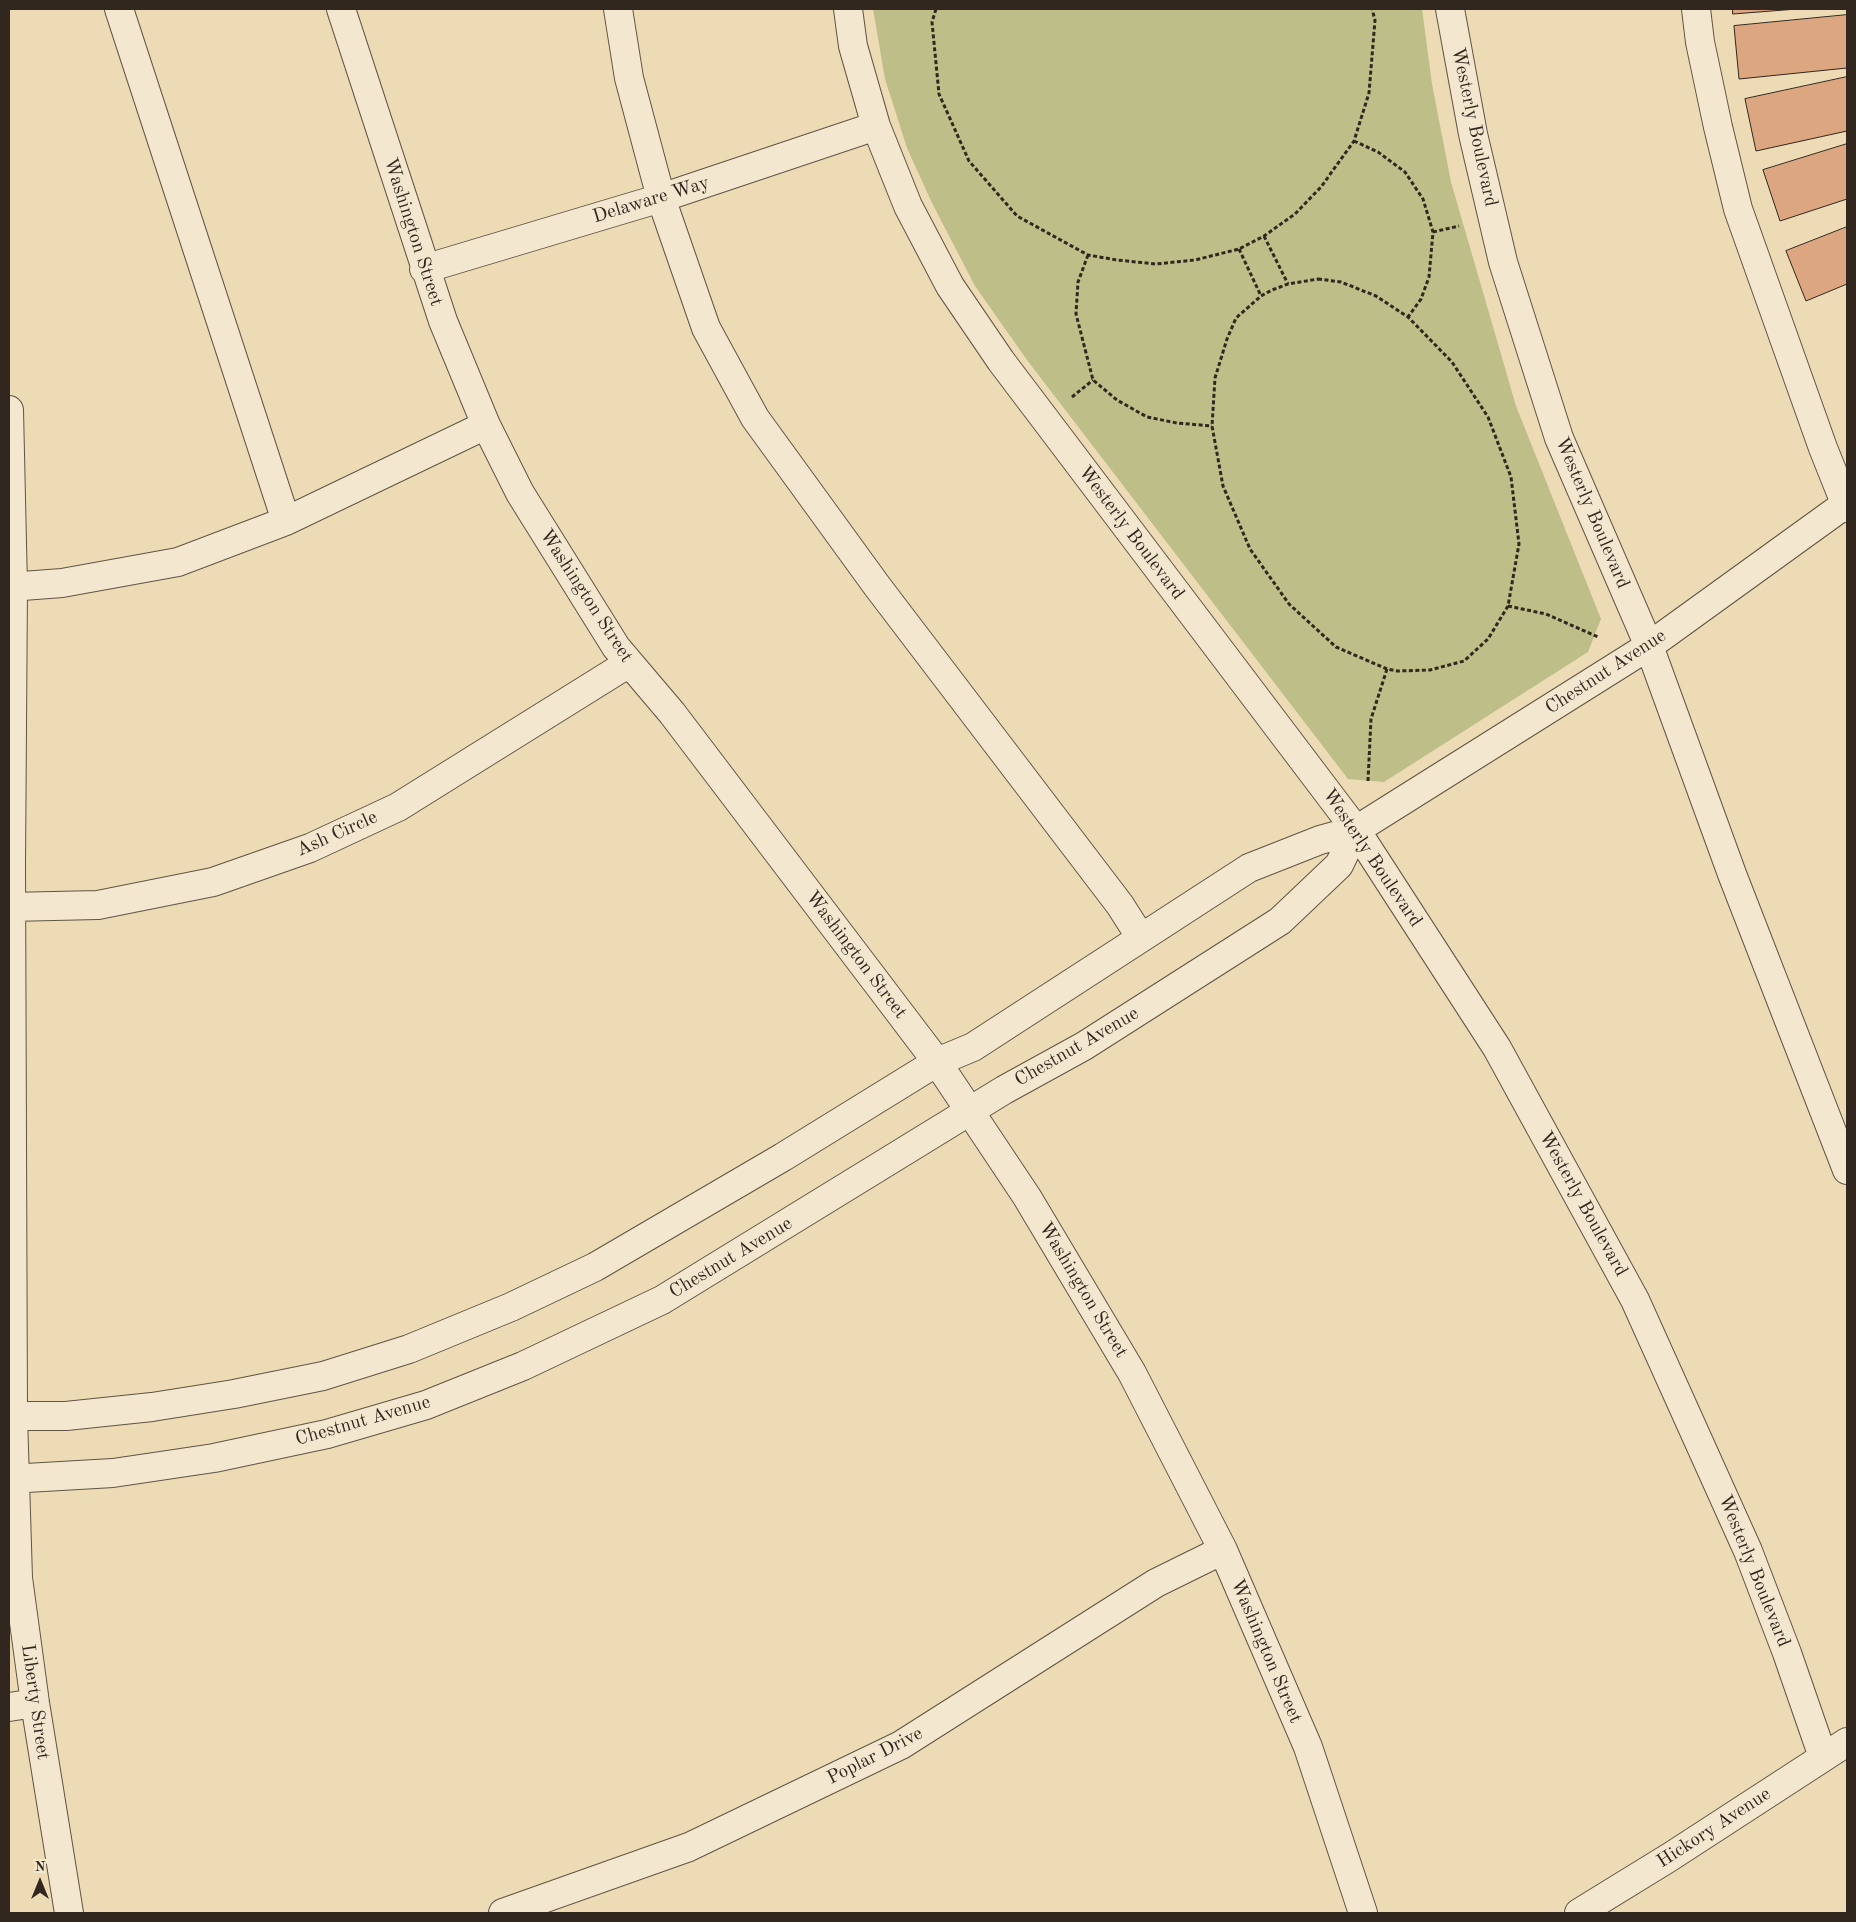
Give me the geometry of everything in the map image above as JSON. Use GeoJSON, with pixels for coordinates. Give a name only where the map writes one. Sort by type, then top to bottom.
{"type":"FeatureCollection","features":[{"type":"Feature","properties":{"kind":"street"},"geometry":{"type":"LineString","coordinates":[[119,9],[286,522]]}},
{"type":"Feature","properties":{"kind":"street","name":"Washington Street"},"geometry":{"type":"LineString","coordinates":[[341,9],[442,321],[486,425],[520,493],[616,647],[672,713],[937,1062],[972,1111],[1027,1197],[1132,1373],[1223,1550],[1308,1747],[1363,1913]]}},
{"type":"Feature","properties":{"kind":"street"},"geometry":{"type":"LineString","coordinates":[[618,9],[629,78],[661,198],[706,328],[755,418],[877,586],[1120,905],[1141,938]]}},
{"type":"Feature","properties":{"kind":"street","name":"Westerly Boulevard"},"geometry":{"type":"LineString","coordinates":[[848,9],[853,46],[876,126],[908,206],[950,286],[1000,362],[1356,830],[1497,1048],[1635,1300],[1748,1551],[1788,1653],[1823,1757]]}},
{"type":"Feature","properties":{"kind":"street","name":"Westerly Boulevard"},"geometry":{"type":"LineString","coordinates":[[1450,9],[1473,134],[1503,262],[1559,438],[1649,646],[1732,874],[1847,1170]]}},
{"type":"Feature","properties":{"kind":"street"},"geometry":{"type":"LineString","coordinates":[[1696,9],[1700,42],[1738,209],[1823,448],[1847,505]]}},
{"type":"Feature","properties":{"kind":"street","name":"Delaware Way"},"geometry":{"type":"LineString","coordinates":[[424,269],[661,198],[876,126]]}},
{"type":"Feature","properties":{"kind":"street","name":"Liberty Street"},"geometry":{"type":"LineString","coordinates":[[9,410],[11,587],[12,1479],[18,1578],[22,1705],[69,1913]]}},
{"type":"Feature","properties":{"kind":"street"},"geometry":{"type":"LineString","coordinates":[[11,587],[62,583],[178,562],[286,522],[486,425]]}},
{"type":"Feature","properties":{"kind":"street","name":"Chestnut Avenue"},"geometry":{"type":"LineString","coordinates":[[11,1416],[66,1416],[152,1407],[234,1394],[323,1376],[409,1349],[511,1307],[595,1267],[782,1157],[937,1062],[973,1047],[1249,868],[1320,840],[1356,830],[1649,646],[1847,505]]}},
{"type":"Feature","properties":{"kind":"street","name":"Ash Circle"},"geometry":{"type":"LineString","coordinates":[[10,907],[98,906],[213,882],[310,848],[398,807],[629,663]]}},
{"type":"Feature","properties":{"kind":"street","name":"Chestnut Avenue"},"geometry":{"type":"LineString","coordinates":[[12,1479],[113,1473],[214,1458],[327,1434],[426,1405],[523,1366],[662,1300],[1004,1090],[1084,1046],[1280,921],[1339,865],[1356,830]]}},
{"type":"Feature","properties":{"kind":"street","name":"Poplar Drive"},"geometry":{"type":"LineString","coordinates":[[503,1913],[689,1847],[901,1745],[1156,1584],[1223,1550]]}},
{"type":"Feature","properties":{"kind":"street","name":"Hickory Avenue"},"geometry":{"type":"LineString","coordinates":[[1579,1913],[1670,1857],[1847,1742]]}},
{"type":"Feature","properties":{"kind":"path"},"geometry":{"type":"LineString","coordinates":[[936,9],[932,22],[939,94],[969,161],[1017,216],[1088,255],[1156,264],[1195,260],[1239,249],[1264,236],[1295,214],[1321,187],[1354,141],[1369,93],[1375,20],[1372,9]]}},
{"type":"Feature","properties":{"kind":"path"},"geometry":{"type":"LineString","coordinates":[[1354,141],[1378,152],[1405,172],[1423,199],[1433,232],[1429,277],[1421,299],[1408,318]]}},
{"type":"Feature","properties":{"kind":"path"},"geometry":{"type":"LineString","coordinates":[[1433,232],[1465,225]]}},
{"type":"Feature","properties":{"kind":"path"},"geometry":{"type":"LineString","coordinates":[[1264,236],[1288,284]]}},
{"type":"Feature","properties":{"kind":"path"},"geometry":{"type":"LineString","coordinates":[[1239,249],[1261,296]]}},
{"type":"Feature","properties":{"kind":"path"},"geometry":{"type":"LineString","coordinates":[[1088,255],[1078,282],[1076,314],[1093,380],[1116,400],[1147,417],[1177,423],[1212,426]]}},
{"type":"Feature","properties":{"kind":"path"},"geometry":{"type":"LineString","coordinates":[[1318,279],[1342,282],[1376,296],[1408,318],[1452,362],[1488,416],[1511,477],[1519,544],[1508,606],[1488,639],[1464,661],[1430,670],[1397,671],[1387,669],[1336,647],[1289,604],[1250,549],[1223,486],[1212,426],[1214,378],[1226,340],[1236,318],[1261,296],[1288,284],[1318,279]]}},
{"type":"Feature","properties":{"kind":"path"},"geometry":{"type":"LineString","coordinates":[[1070,398],[1093,380]]}},
{"type":"Feature","properties":{"kind":"path"},"geometry":{"type":"LineString","coordinates":[[1508,606],[1546,614],[1598,637]]}},
{"type":"Feature","properties":{"kind":"path"},"geometry":{"type":"LineString","coordinates":[[1368,790],[1371,719],[1387,669]]}},
{"type":"Feature","properties":{"kind":"green space"},"geometry":{"type":"Polygon","coordinates":[[[873,9],[1422,9],[1432,84],[1451,182],[1516,406],[1601,619],[1588,652],[1384,782],[1348,779],[1027,360],[975,286],[932,203],[907,148],[885,79],[873,9]]]}},
{"type":"Feature","properties":{"kind":"building"},"geometry":{"type":"Polygon","coordinates":[[[1733,9],[1797,9],[1733,14],[1733,9]]]}},
{"type":"Feature","properties":{"kind":"building"},"geometry":{"type":"Polygon","coordinates":[[[1847,15],[1847,68],[1739,79],[1734,26],[1847,15]]]}},
{"type":"Feature","properties":{"kind":"building"},"geometry":{"type":"Polygon","coordinates":[[[1847,77],[1847,131],[1756,151],[1745,99],[1847,77]]]}},
{"type":"Feature","properties":{"kind":"building"},"geometry":{"type":"Polygon","coordinates":[[[1847,144],[1847,199],[1780,221],[1763,170],[1847,144]]]}},
{"type":"Feature","properties":{"kind":"building"},"geometry":{"type":"Polygon","coordinates":[[[1847,227],[1847,284],[1806,301],[1786,251],[1847,227]]]}}]}
